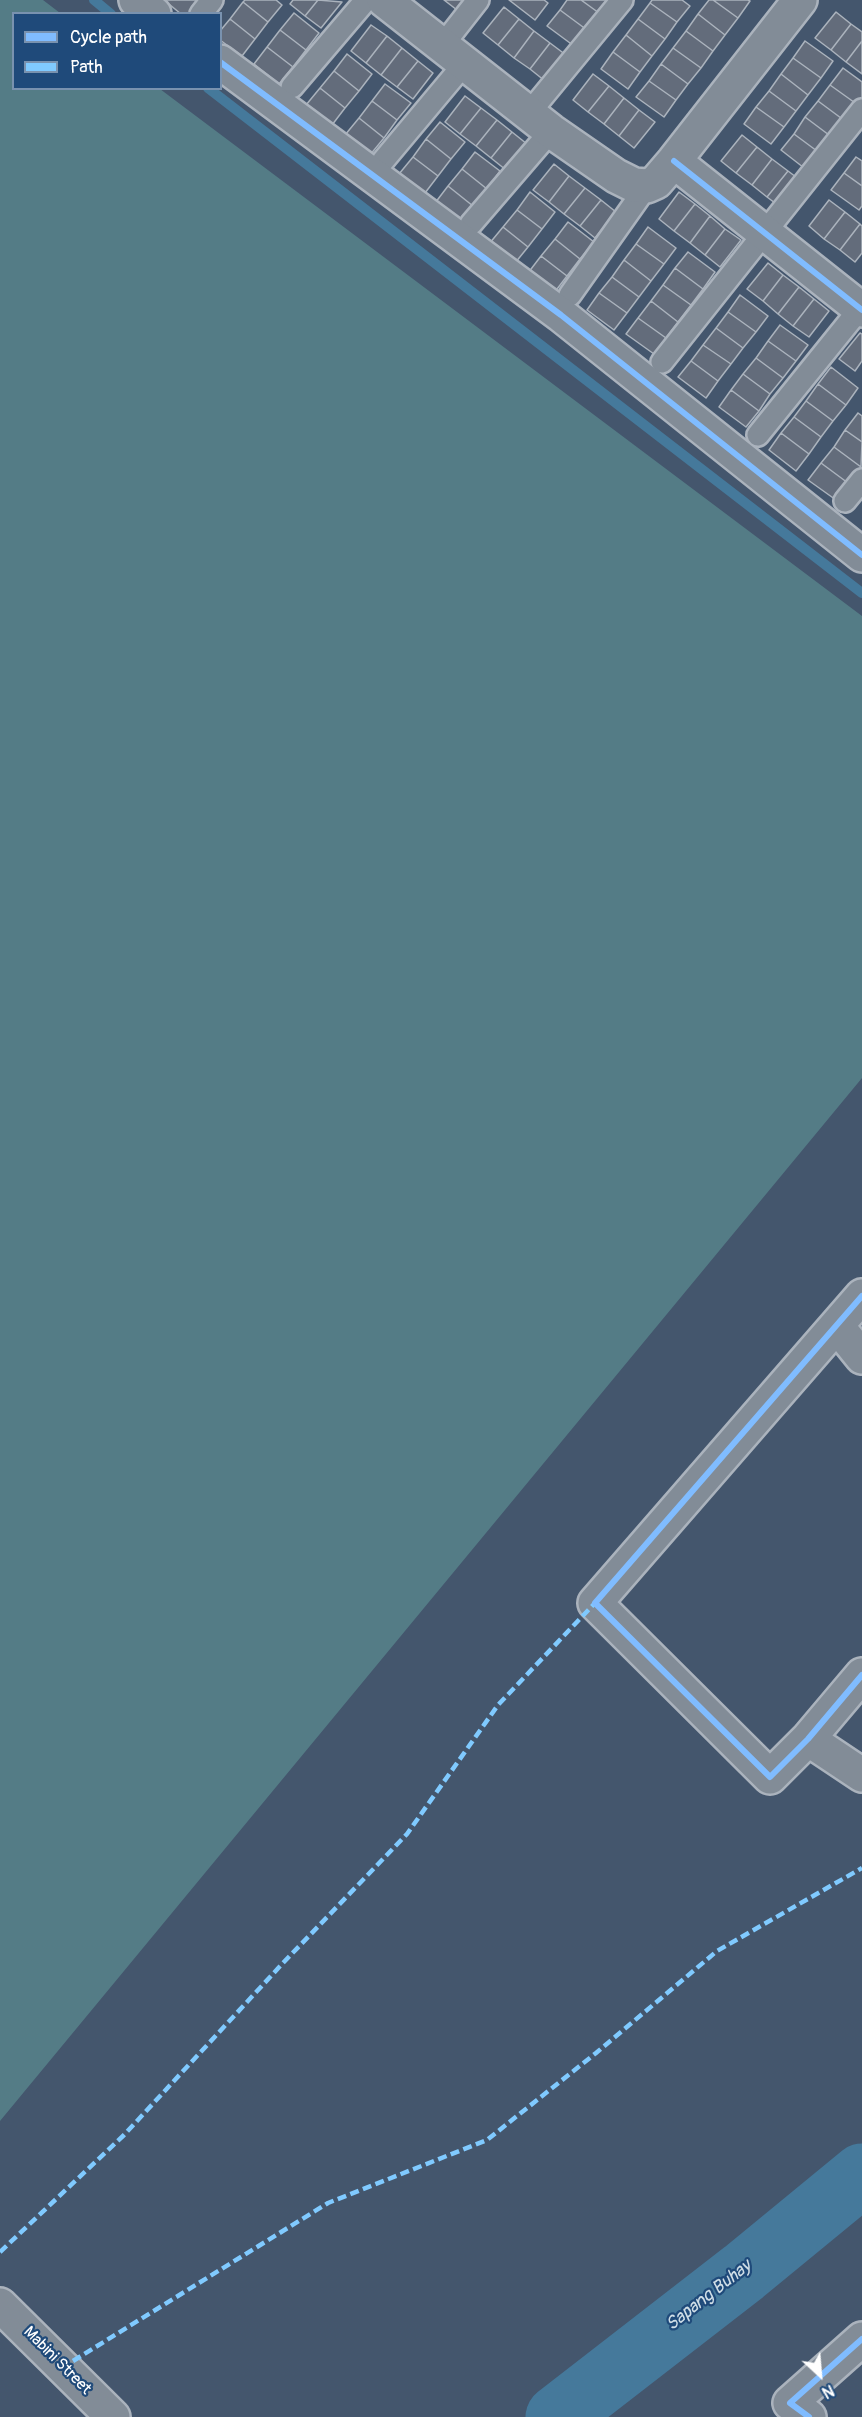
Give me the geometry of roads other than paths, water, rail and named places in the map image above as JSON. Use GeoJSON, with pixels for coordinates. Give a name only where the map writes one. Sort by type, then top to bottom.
{"type":"FeatureCollection","features":[{"type":"Feature","properties":{"kind":"street"},"geometry":{"type":"LineString","coordinates":[[136,0],[151,12]]}},
{"type":"Feature","properties":{"kind":"street"},"geometry":{"type":"LineString","coordinates":[[384,0],[540,122],[616,176],[634,185],[647,186],[656,183],[674,162],[800,0]]}},
{"type":"Feature","properties":{"kind":"street"},"geometry":{"type":"LineString","coordinates":[[222,63],[561,315],[862,555]]}},
{"type":"Feature","properties":{"kind":"street"},"geometry":{"type":"LineString","coordinates":[[674,162],[862,308]]}},
{"type":"Feature","properties":{"kind":"street"},"geometry":{"type":"LineString","coordinates":[[862,1296],[596,1603],[770,1777],[808,1739],[862,1675]]}},
{"type":"Feature","properties":{"kind":"street"},"geometry":{"type":"LineString","coordinates":[[837,1326],[862,1357]]}},
{"type":"Feature","properties":{"kind":"street"},"geometry":{"type":"LineString","coordinates":[[808,1739],[862,1775]]}},
{"type":"Feature","properties":{"kind":"street","name":"Mabini Street"},"geometry":{"type":"LineString","coordinates":[[2,2311],[113,2417]]}},
{"type":"Feature","properties":{"kind":"street"},"geometry":{"type":"LineString","coordinates":[[800,2410],[862,2339]]}},
{"type":"Feature","properties":{"kind":"lane"},"geometry":{"type":"LineString","coordinates":[[203,12],[212,0]]}},
{"type":"Feature","properties":{"kind":"lane"},"geometry":{"type":"LineString","coordinates":[[292,87],[366,0]]}},
{"type":"Feature","properties":{"kind":"lane"},"geometry":{"type":"LineString","coordinates":[[383,161],[454,55],[478,0]]}},
{"type":"Feature","properties":{"kind":"lane"},"geometry":{"type":"LineString","coordinates":[[471,224],[622,0]]}},
{"type":"Feature","properties":{"kind":"lane"},"geometry":{"type":"LineString","coordinates":[[662,362],[862,110]]}},
{"type":"Feature","properties":{"kind":"lane"},"geometry":{"type":"LineString","coordinates":[[570,296],[647,186]]}},
{"type":"Feature","properties":{"kind":"lane"},"geometry":{"type":"LineString","coordinates":[[758,435],[862,308]]}},
{"type":"Feature","properties":{"kind":"lane"},"geometry":{"type":"LineString","coordinates":[[845,501],[862,480]]}},
{"type":"Feature","properties":{"kind":"waterway"},"geometry":{"type":"LineString","coordinates":[[94,0],[109,12]]}},
{"type":"Feature","properties":{"kind":"waterway"},"geometry":{"type":"LineString","coordinates":[[211,90],[862,593]]}},
{"type":"Feature","properties":{"kind":"waterway","name":"Sapang Buhay"},"geometry":{"type":"LineString","coordinates":[[557,2417],[744,2272],[862,2175]]}}]}
